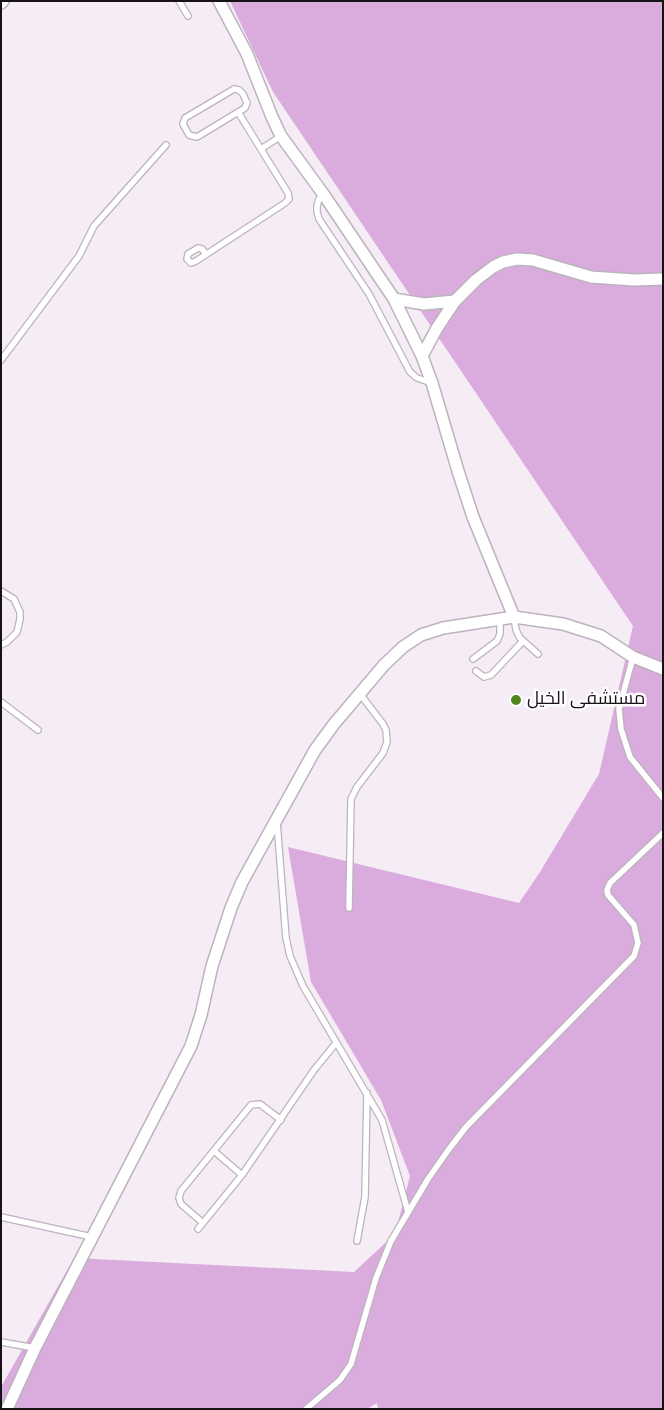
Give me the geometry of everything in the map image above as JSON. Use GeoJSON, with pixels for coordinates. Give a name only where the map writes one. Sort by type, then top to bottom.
{"type":"FeatureCollection","features":[{"type":"Feature","properties":{"kind":"street"},"geometry":{"type":"LineString","coordinates":[[219,1],[247,54],[281,136],[324,195],[394,299],[422,356],[473,517],[514,617]]}},
{"type":"Feature","properties":{"kind":"street"},"geometry":{"type":"LineString","coordinates":[[422,356],[437,328],[455,301],[476,280],[503,262],[517,259],[533,260],[591,277],[634,280],[663,279]]}},
{"type":"Feature","properties":{"kind":"street"},"geometry":{"type":"LineString","coordinates":[[394,299],[424,304],[455,301]]}},
{"type":"Feature","properties":{"kind":"street"},"geometry":{"type":"LineString","coordinates":[[7,1409],[35,1348],[191,1046],[201,1015],[212,966],[231,908],[251,864],[315,750],[360,694],[403,647],[421,635],[443,628],[514,617],[562,624],[594,633],[613,642],[633,657],[663,669]]}},
{"type":"Feature","properties":{"kind":"lane"},"geometry":{"type":"LineString","coordinates":[[179,1],[188,16]]}},
{"type":"Feature","properties":{"kind":"lane"},"geometry":{"type":"LineString","coordinates":[[234,89],[241,92],[247,103],[245,108],[238,112],[195,137],[189,135],[183,124],[185,118],[234,89]]}},
{"type":"Feature","properties":{"kind":"lane"},"geometry":{"type":"LineString","coordinates":[[206,254],[289,199],[288,193],[238,112]]}},
{"type":"Feature","properties":{"kind":"lane"},"geometry":{"type":"LineString","coordinates":[[261,149],[281,136]]}},
{"type":"Feature","properties":{"kind":"lane"},"geometry":{"type":"LineString","coordinates":[[1,360],[78,256],[91,230],[166,145]]}},
{"type":"Feature","properties":{"kind":"lane"},"geometry":{"type":"LineString","coordinates":[[324,195],[319,199],[317,206],[319,219],[369,294],[410,372],[417,378],[432,383]]}},
{"type":"Feature","properties":{"kind":"lane"},"geometry":{"type":"LineString","coordinates":[[1,591],[14,600],[20,612],[20,619],[16,632],[7,642],[1,645]]}},
{"type":"Feature","properties":{"kind":"lane"},"geometry":{"type":"LineString","coordinates":[[514,617],[518,634],[538,654]]}},
{"type":"Feature","properties":{"kind":"lane"},"geometry":{"type":"LineString","coordinates":[[473,659],[497,641],[500,634],[500,619]]}},
{"type":"Feature","properties":{"kind":"lane"},"geometry":{"type":"LineString","coordinates":[[476,671],[484,676],[491,675],[523,641]]}},
{"type":"Feature","properties":{"kind":"lane"},"geometry":{"type":"LineString","coordinates":[[633,657],[619,708],[620,729],[630,756],[663,798]]}},
{"type":"Feature","properties":{"kind":"lane"},"geometry":{"type":"LineString","coordinates":[[349,908],[351,799],[357,787],[383,753],[387,742],[386,730],[383,724],[360,694]]}},
{"type":"Feature","properties":{"kind":"lane"},"geometry":{"type":"LineString","coordinates":[[1,702],[38,730]]}},
{"type":"Feature","properties":{"kind":"lane"},"geometry":{"type":"LineString","coordinates":[[277,820],[286,938],[290,956],[302,986],[377,1110],[385,1129],[408,1212]]}},
{"type":"Feature","properties":{"kind":"lane"},"geometry":{"type":"LineString","coordinates":[[306,1409],[340,1380],[351,1364],[376,1278],[391,1241],[428,1179],[466,1127],[634,956],[638,943],[634,925],[608,896],[607,890],[610,883],[663,833]]}},
{"type":"Feature","properties":{"kind":"lane"},"geometry":{"type":"LineString","coordinates":[[198,1229],[242,1175],[314,1070],[336,1043]]}},
{"type":"Feature","properties":{"kind":"lane"},"geometry":{"type":"LineString","coordinates":[[357,1241],[365,1197],[367,1093]]}},
{"type":"Feature","properties":{"kind":"lane"},"geometry":{"type":"LineString","coordinates":[[203,1223],[181,1204],[180,1194],[251,1105],[260,1104],[281,1120]]}},
{"type":"Feature","properties":{"kind":"lane"},"geometry":{"type":"LineString","coordinates":[[214,1151],[242,1175]]}},
{"type":"Feature","properties":{"kind":"lane"},"geometry":{"type":"LineString","coordinates":[[1,1217],[92,1236]]}},
{"type":"Feature","properties":{"kind":"lane"},"geometry":{"type":"LineString","coordinates":[[1,1342],[35,1348]]}},
{"type":"Feature","properties":{"kind":"shaded area"},"geometry":{"type":"Polygon","coordinates":[[[230,1],[663,1],[663,1409],[378,1409],[377,1403],[367,1409],[1,1409],[1,1387],[74,1258],[354,1272],[395,1234],[410,1176],[381,1100],[311,982],[288,847],[519,903],[540,872],[599,774],[633,626],[273,92],[230,1]]]}},
{"type":"Feature","properties":{"kind":"place","name":"مستشفى الخيل"},"geometry":{"type":"Point","coordinates":[516,700]}}]}
